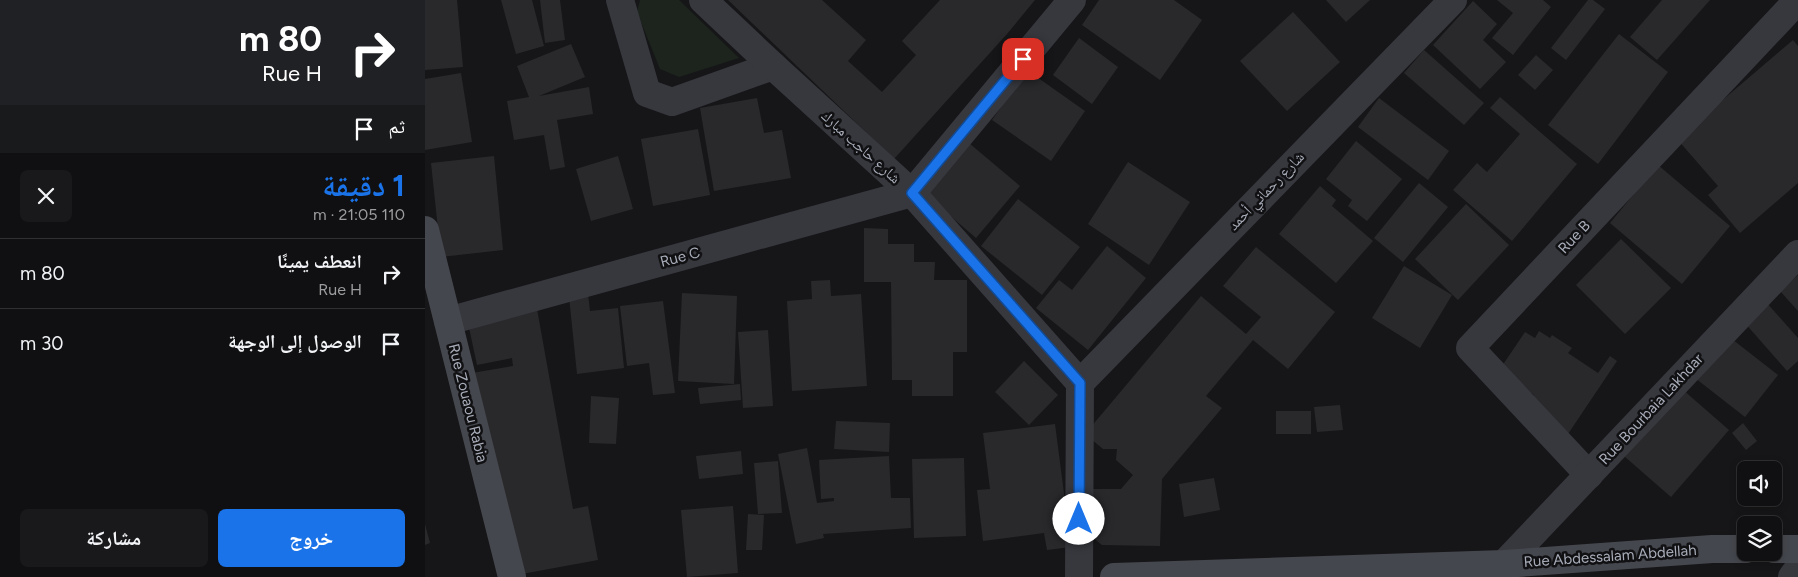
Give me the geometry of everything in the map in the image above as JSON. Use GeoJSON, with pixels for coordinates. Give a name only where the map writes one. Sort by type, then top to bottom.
{"type":"FeatureCollection","features":[{"type":"Feature","properties":{"kind":"main road","name":"Rue Zouaou Rabia"},"geometry":{"type":"LineString","coordinates":[[425,230],[512,577]]}},
{"type":"Feature","properties":{"kind":"main road","name":"Rue Abdessalam Abdellah"},"geometry":{"type":"LineString","coordinates":[[1114,577],[1504,564],[1712,549],[1737,549]]}},
{"type":"Feature","properties":{"kind":"main road"},"geometry":{"type":"LineString","coordinates":[[1782,549],[1798,549]]}},
{"type":"Feature","properties":{"kind":"street"},"geometry":{"type":"LineString","coordinates":[[621,0],[620,3],[647,92],[672,102],[773,66]]}},
{"type":"Feature","properties":{"kind":"street","name":"شارع حاجب مبارك"},"geometry":{"type":"LineString","coordinates":[[703,0],[912,193],[1080,383]]}},
{"type":"Feature","properties":{"kind":"street"},"geometry":{"type":"LineString","coordinates":[[912,193],[1072,0]]}},
{"type":"Feature","properties":{"kind":"street","name":"شارع رحماني أحمد"},"geometry":{"type":"LineString","coordinates":[[1080,383],[1453,0]]}},
{"type":"Feature","properties":{"kind":"street","name":"Rue B"},"geometry":{"type":"LineString","coordinates":[[1589,475],[1470,348],[1798,0]]}},
{"type":"Feature","properties":{"kind":"street","name":"Rue C"},"geometry":{"type":"LineString","coordinates":[[448,321],[912,193]]}},
{"type":"Feature","properties":{"kind":"street","name":"Rue Bourbaia Lakhdar"},"geometry":{"type":"LineString","coordinates":[[1504,564],[1798,254]]}},
{"type":"Feature","properties":{"kind":"street"},"geometry":{"type":"LineString","coordinates":[[1079,577],[1080,383]]}},
{"type":"Feature","properties":{"kind":"street"},"geometry":{"type":"LineString","coordinates":[[1792,577],[1798,569]]}},
{"type":"Feature","properties":{"kind":"shaded area"},"geometry":{"type":"Polygon","coordinates":[[[640,0],[679,0],[739,58],[679,77],[660,69],[637,12],[640,0]]]}},
{"type":"Feature","properties":{"kind":"building"},"geometry":{"type":"Polygon","coordinates":[[[425,0],[457,0],[463,67],[425,70],[425,0]]]}},
{"type":"Feature","properties":{"kind":"building"},"geometry":{"type":"Polygon","coordinates":[[[501,0],[532,0],[544,46],[516,54],[501,0]]]}},
{"type":"Feature","properties":{"kind":"building"},"geometry":{"type":"Polygon","coordinates":[[[540,0],[560,0],[565,40],[545,43],[540,0]]]}},
{"type":"Feature","properties":{"kind":"building"},"geometry":{"type":"Polygon","coordinates":[[[728,0],[822,0],[866,40],[848,61],[882,92],[916,55],[902,41],[940,0],[1035,0],[1007,34],[894,159],[728,0]]]}},
{"type":"Feature","properties":{"kind":"building"},"geometry":{"type":"Polygon","coordinates":[[[1099,0],[1174,0],[1202,20],[1160,80],[1082,25],[1099,0]]]}},
{"type":"Feature","properties":{"kind":"building"},"geometry":{"type":"Polygon","coordinates":[[[1326,0],[1370,0],[1346,22],[1326,0]]]}},
{"type":"Feature","properties":{"kind":"building"},"geometry":{"type":"Polygon","coordinates":[[[1497,0],[1543,0],[1551,7],[1513,55],[1492,38],[1513,13],[1497,0]]]}},
{"type":"Feature","properties":{"kind":"building"},"geometry":{"type":"Polygon","coordinates":[[[1588,0],[1593,0],[1605,9],[1566,60],[1551,48],[1588,0]]]}},
{"type":"Feature","properties":{"kind":"building"},"geometry":{"type":"Polygon","coordinates":[[[1662,0],[1710,0],[1657,60],[1630,37],[1662,0]]]}},
{"type":"Feature","properties":{"kind":"building"},"geometry":{"type":"Polygon","coordinates":[[[1473,1],[1497,24],[1483,40],[1506,62],[1480,89],[1433,45],[1473,1]]]}},
{"type":"Feature","properties":{"kind":"building"},"geometry":{"type":"Polygon","coordinates":[[[1293,12],[1340,62],[1287,111],[1240,61],[1293,12]]]}},
{"type":"Feature","properties":{"kind":"building"},"geometry":{"type":"Polygon","coordinates":[[[1619,34],[1668,72],[1598,164],[1548,125],[1619,34]]]}},
{"type":"Feature","properties":{"kind":"building"},"geometry":{"type":"Polygon","coordinates":[[[1079,38],[1118,67],[1092,104],[1053,75],[1079,38]]]}},
{"type":"Feature","properties":{"kind":"building"},"geometry":{"type":"Polygon","coordinates":[[[1793,40],[1798,46],[1798,183],[1740,233],[1708,195],[1718,186],[1677,139],[1793,40]]]}},
{"type":"Feature","properties":{"kind":"building"},"geometry":{"type":"Polygon","coordinates":[[[571,44],[585,77],[539,96],[589,87],[593,114],[557,120],[565,167],[550,170],[544,135],[514,140],[507,101],[529,97],[517,66],[571,44]]]}},
{"type":"Feature","properties":{"kind":"building"},"geometry":{"type":"Polygon","coordinates":[[[1424,50],[1484,103],[1464,125],[1404,73],[1424,50]]]}},
{"type":"Feature","properties":{"kind":"building"},"geometry":{"type":"Polygon","coordinates":[[[1536,55],[1553,70],[1535,90],[1518,75],[1536,55]]]}},
{"type":"Feature","properties":{"kind":"building"},"geometry":{"type":"Polygon","coordinates":[[[1027,70],[1085,111],[1051,161],[992,120],[1027,70]]]}},
{"type":"Feature","properties":{"kind":"building"},"geometry":{"type":"Polygon","coordinates":[[[461,73],[472,142],[425,150],[425,79],[461,73]]]}},
{"type":"Feature","properties":{"kind":"building"},"geometry":{"type":"Polygon","coordinates":[[[1500,97],[1577,164],[1512,241],[1453,190],[1477,163],[1487,172],[1520,134],[1490,108],[1500,97]]]}},
{"type":"Feature","properties":{"kind":"building"},"geometry":{"type":"Polygon","coordinates":[[[757,98],[764,133],[782,130],[791,178],[714,191],[700,108],[757,98]]]}},
{"type":"Feature","properties":{"kind":"building"},"geometry":{"type":"Polygon","coordinates":[[[1379,98],[1449,151],[1428,180],[1358,127],[1379,98]]]}},
{"type":"Feature","properties":{"kind":"building"},"geometry":{"type":"Polygon","coordinates":[[[698,129],[710,195],[653,206],[641,139],[698,129]]]}},
{"type":"Feature","properties":{"kind":"building"},"geometry":{"type":"Polygon","coordinates":[[[1356,141],[1402,179],[1367,221],[1348,206],[1352,200],[1326,179],[1356,141]]]}},
{"type":"Feature","properties":{"kind":"building"},"geometry":{"type":"Polygon","coordinates":[[[969,143],[1020,186],[976,238],[926,195],[969,143]]]}},
{"type":"Feature","properties":{"kind":"building"},"geometry":{"type":"Polygon","coordinates":[[[494,156],[503,250],[441,257],[431,163],[494,156]]]}},
{"type":"Feature","properties":{"kind":"building"},"geometry":{"type":"Polygon","coordinates":[[[618,156],[633,209],[591,221],[576,169],[618,156]]]}},
{"type":"Feature","properties":{"kind":"building"},"geometry":{"type":"Polygon","coordinates":[[[1128,162],[1190,202],[1149,265],[1088,224],[1128,162]]]}},
{"type":"Feature","properties":{"kind":"building"},"geometry":{"type":"Polygon","coordinates":[[[1658,165],[1730,226],[1682,284],[1610,223],[1658,165]]]}},
{"type":"Feature","properties":{"kind":"building"},"geometry":{"type":"Polygon","coordinates":[[[1419,183],[1448,207],[1403,262],[1374,238],[1419,183]]]}},
{"type":"Feature","properties":{"kind":"building"},"geometry":{"type":"Polygon","coordinates":[[[1320,186],[1336,200],[1332,206],[1373,241],[1336,283],[1279,234],[1320,186]]]}},
{"type":"Feature","properties":{"kind":"building"},"geometry":{"type":"Polygon","coordinates":[[[1018,199],[1080,247],[1042,295],[981,246],[1018,199]]]}},
{"type":"Feature","properties":{"kind":"building"},"geometry":{"type":"Polygon","coordinates":[[[1466,204],[1509,245],[1458,300],[1415,259],[1466,204]]]}},
{"type":"Feature","properties":{"kind":"building"},"geometry":{"type":"Polygon","coordinates":[[[864,228],[888,229],[888,244],[914,244],[914,262],[935,262],[934,280],[967,280],[967,352],[953,352],[953,396],[912,396],[912,380],[892,380],[891,282],[864,282],[864,228]]]}},
{"type":"Feature","properties":{"kind":"building"},"geometry":{"type":"Polygon","coordinates":[[[1621,239],[1671,288],[1625,334],[1576,285],[1621,239]]]}},
{"type":"Feature","properties":{"kind":"building"},"geometry":{"type":"Polygon","coordinates":[[[1107,246],[1146,278],[1088,350],[1036,308],[1059,280],[1072,290],[1107,246]]]}},
{"type":"Feature","properties":{"kind":"building"},"geometry":{"type":"Polygon","coordinates":[[[1256,247],[1335,312],[1288,369],[1253,340],[1206,396],[1222,408],[1162,479],[1160,546],[1102,545],[1091,536],[1092,489],[1121,489],[1133,475],[1116,460],[1117,449],[1103,449],[1085,434],[1201,296],[1246,334],[1261,317],[1223,286],[1256,247]]]}},
{"type":"Feature","properties":{"kind":"building"},"geometry":{"type":"Polygon","coordinates":[[[1404,266],[1452,295],[1420,348],[1372,318],[1404,266]]]}},
{"type":"Feature","properties":{"kind":"building"},"geometry":{"type":"Polygon","coordinates":[[[1798,275],[1798,311],[1780,291],[1798,275]]]}},
{"type":"Feature","properties":{"kind":"building"},"geometry":{"type":"Polygon","coordinates":[[[830,280],[831,296],[861,294],[867,386],[792,391],[787,301],[812,299],[811,281],[830,280]]]}},
{"type":"Feature","properties":{"kind":"building"},"geometry":{"type":"Polygon","coordinates":[[[587,285],[590,311],[618,308],[624,368],[577,374],[568,287],[587,285]]]}},
{"type":"Feature","properties":{"kind":"building"},"geometry":{"type":"Polygon","coordinates":[[[682,293],[737,296],[734,384],[678,381],[682,293]]]}},
{"type":"Feature","properties":{"kind":"building"},"geometry":{"type":"Polygon","coordinates":[[[663,301],[675,393],[653,395],[649,363],[627,366],[620,306],[663,301]]]}},
{"type":"Feature","properties":{"kind":"building"},"geometry":{"type":"Polygon","coordinates":[[[1766,302],[1798,338],[1798,361],[1787,371],[1744,322],[1766,302]]]}},
{"type":"Feature","properties":{"kind":"building"},"geometry":{"type":"Polygon","coordinates":[[[537,309],[573,509],[588,506],[598,560],[511,576],[472,373],[513,366],[512,358],[477,365],[468,323],[537,309]]]}},
{"type":"Feature","properties":{"kind":"building"},"geometry":{"type":"Polygon","coordinates":[[[768,330],[773,406],[743,408],[738,332],[768,330]]]}},
{"type":"Feature","properties":{"kind":"building"},"geometry":{"type":"Polygon","coordinates":[[[1539,331],[1550,338],[1552,335],[1572,348],[1568,353],[1598,373],[1610,356],[1617,361],[1568,434],[1527,406],[1534,395],[1498,372],[1525,332],[1535,338],[1539,331]]]}},
{"type":"Feature","properties":{"kind":"building"},"geometry":{"type":"Polygon","coordinates":[[[1728,336],[1778,375],[1745,417],[1695,378],[1728,336]]]}},
{"type":"Feature","properties":{"kind":"building"},"geometry":{"type":"Polygon","coordinates":[[[1024,361],[1058,395],[1029,425],[995,392],[1024,361]]]}},
{"type":"Feature","properties":{"kind":"building"},"geometry":{"type":"Polygon","coordinates":[[[740,384],[741,400],[700,404],[698,388],[740,384]]]}},
{"type":"Feature","properties":{"kind":"building"},"geometry":{"type":"Polygon","coordinates":[[[1682,389],[1729,430],[1671,497],[1624,456],[1682,389]]]}},
{"type":"Feature","properties":{"kind":"building"},"geometry":{"type":"Polygon","coordinates":[[[591,396],[619,398],[616,444],[589,443],[591,396]]]}},
{"type":"Feature","properties":{"kind":"building"},"geometry":{"type":"Polygon","coordinates":[[[1340,405],[1343,430],[1317,432],[1314,407],[1340,405]]]}},
{"type":"Feature","properties":{"kind":"building"},"geometry":{"type":"Polygon","coordinates":[[[1276,411],[1311,411],[1311,434],[1276,434],[1276,411]]]}},
{"type":"Feature","properties":{"kind":"building"},"geometry":{"type":"Polygon","coordinates":[[[836,421],[890,423],[889,452],[834,449],[836,421]]]}},
{"type":"Feature","properties":{"kind":"building"},"geometry":{"type":"Polygon","coordinates":[[[1743,423],[1757,441],[1746,450],[1732,433],[1743,423]]]}},
{"type":"Feature","properties":{"kind":"building"},"geometry":{"type":"Polygon","coordinates":[[[1055,424],[1071,547],[1047,550],[1044,533],[983,541],[977,490],[990,489],[983,433],[1055,424]]]}},
{"type":"Feature","properties":{"kind":"building"},"geometry":{"type":"Polygon","coordinates":[[[807,448],[817,503],[834,501],[834,498],[821,499],[819,460],[889,456],[891,498],[910,498],[911,528],[823,534],[824,538],[796,544],[778,454],[807,448]]]}},
{"type":"Feature","properties":{"kind":"building"},"geometry":{"type":"Polygon","coordinates":[[[741,451],[743,474],[699,479],[696,456],[741,451]]]}},
{"type":"Feature","properties":{"kind":"building"},"geometry":{"type":"Polygon","coordinates":[[[964,458],[966,536],[914,538],[912,459],[964,458]]]}},
{"type":"Feature","properties":{"kind":"building"},"geometry":{"type":"Polygon","coordinates":[[[778,461],[782,513],[758,514],[754,463],[778,461]]]}},
{"type":"Feature","properties":{"kind":"building"},"geometry":{"type":"Polygon","coordinates":[[[1214,478],[1220,510],[1184,517],[1179,484],[1214,478]]]}},
{"type":"Feature","properties":{"kind":"building"},"geometry":{"type":"Polygon","coordinates":[[[733,506],[738,573],[687,577],[681,510],[733,506]]]}},
{"type":"Feature","properties":{"kind":"building"},"geometry":{"type":"Polygon","coordinates":[[[748,514],[764,515],[762,550],[746,550],[748,514]]]}},
{"type":"Feature","properties":{"kind":"building"},"geometry":{"type":"Polygon","coordinates":[[[425,524],[430,543],[425,545],[425,524]]]}},
{"type":"Feature","properties":{"kind":"route"},"geometry":{"type":"LineString","coordinates":[[1023,59],[912,193],[1080,383],[1079,519]]}}]}
